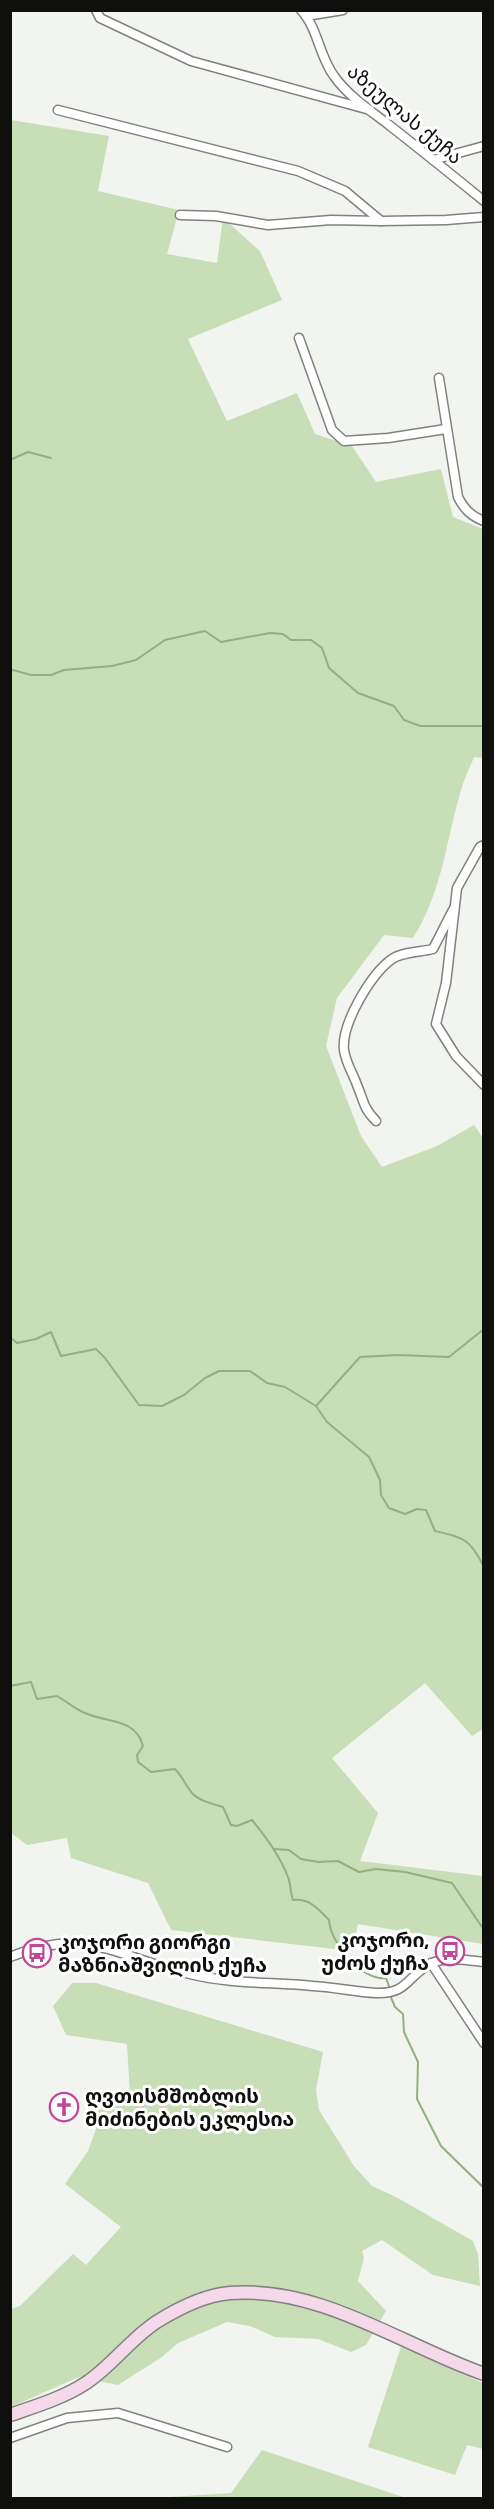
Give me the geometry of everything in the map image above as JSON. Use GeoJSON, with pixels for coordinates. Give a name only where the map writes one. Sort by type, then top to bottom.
{"type":"FeatureCollection","features":[{"type":"Feature","properties":{"kind":"main road"},"geometry":{"type":"LineString","coordinates":[[10,2415],[56,2398],[85,2383],[113,2362],[145,2330],[183,2306],[228,2293],[279,2295],[325,2306],[483,2374]]}},
{"type":"Feature","properties":{"kind":"street"},"geometry":{"type":"LineString","coordinates":[[96,10],[100,18],[191,61],[370,110]]}},
{"type":"Feature","properties":{"kind":"street"},"geometry":{"type":"LineString","coordinates":[[303,13],[343,10]]}},
{"type":"Feature","properties":{"kind":"street","name":"აზეულას ქუჩა"},"geometry":{"type":"LineString","coordinates":[[303,13],[322,58],[335,78],[370,110],[483,201]]}},
{"type":"Feature","properties":{"kind":"street"},"geometry":{"type":"LineString","coordinates":[[57,110],[298,171],[345,191],[381,221]]}},
{"type":"Feature","properties":{"kind":"street"},"geometry":{"type":"LineString","coordinates":[[432,160],[483,146]]}},
{"type":"Feature","properties":{"kind":"street"},"geometry":{"type":"LineString","coordinates":[[180,215],[216,216],[268,225],[332,220],[446,220],[483,217]]}},
{"type":"Feature","properties":{"kind":"street"},"geometry":{"type":"LineString","coordinates":[[299,338],[332,430],[344,441],[388,438],[447,429]]}},
{"type":"Feature","properties":{"kind":"street"},"geometry":{"type":"LineString","coordinates":[[438,378],[458,497],[474,517],[483,521]]}},
{"type":"Feature","properties":{"kind":"street"},"geometry":{"type":"LineString","coordinates":[[483,845],[457,888],[446,982],[436,1024],[456,1056],[483,1084]]}},
{"type":"Feature","properties":{"kind":"street"},"geometry":{"type":"LineString","coordinates":[[376,1121],[365,1110],[357,1084],[346,1063],[343,1047],[350,1016],[375,977],[393,958],[433,949],[453,910]]}},
{"type":"Feature","properties":{"kind":"street"},"geometry":{"type":"LineString","coordinates":[[10,1957],[34,1948],[63,1943],[90,1944],[214,1979],[375,1993],[400,1990],[431,1963],[458,1959],[483,1962]]}},
{"type":"Feature","properties":{"kind":"street"},"geometry":{"type":"LineString","coordinates":[[431,1963],[483,2043]]}},
{"type":"Feature","properties":{"kind":"street"},"geometry":{"type":"LineString","coordinates":[[10,2438],[67,2418],[118,2413],[226,2447]]}},
{"type":"Feature","properties":{"kind":"green space"},"geometry":{"type":"Polygon","coordinates":[[[11,120],[109,136],[98,191],[179,210],[167,254],[217,263],[223,218],[260,251],[282,300],[188,339],[227,421],[297,393],[315,434],[352,446],[376,482],[441,469],[453,517],[483,529],[483,758],[474,757],[465,780],[443,864],[423,920],[413,938],[384,935],[337,998],[326,1046],[361,1136],[382,1167],[437,1146],[474,1125],[483,1138],[483,1729],[472,1736],[425,1683],[332,1758],[378,1813],[360,1861],[483,1876],[483,1944],[358,1924],[352,1951],[171,1930],[148,1883],[71,1858],[67,1838],[27,1845],[11,1833],[11,120]]]}},
{"type":"Feature","properties":{"kind":"green space"},"geometry":{"type":"Polygon","coordinates":[[[72,1983],[96,1983],[323,2052],[316,2090],[319,2110],[354,2166],[372,2186],[396,2197],[473,2241],[478,2254],[480,2286],[433,2275],[382,2240],[362,2251],[364,2258],[358,2281],[386,2311],[366,2345],[351,2352],[318,2339],[275,2337],[250,2326],[227,2322],[178,2343],[162,2357],[118,2385],[79,2377],[11,2407],[11,2309],[20,2306],[73,2254],[86,2265],[121,2227],[65,2184],[88,2151],[96,2129],[92,2108],[106,2099],[130,2095],[127,2044],[66,2035],[53,2006],[72,1983]]]}},
{"type":"Feature","properties":{"kind":"green space"},"geometry":{"type":"Polygon","coordinates":[[[401,2347],[483,2383],[483,2449],[467,2445],[455,2475],[368,2447],[401,2347]]]}},
{"type":"Feature","properties":{"kind":"green space"},"geometry":{"type":"Polygon","coordinates":[[[262,2450],[406,2498],[155,2498],[231,2493],[262,2450]]]}},
{"type":"Feature","properties":{"kind":"waterway"},"geometry":{"type":"LineString","coordinates":[[10,460],[28,452],[51,458]]}},
{"type":"Feature","properties":{"kind":"waterway"},"geometry":{"type":"LineString","coordinates":[[10,672],[13,670],[31,675],[51,675],[64,670],[112,666],[136,660],[165,640],[205,631],[221,642],[270,633],[283,634],[291,640],[311,640],[322,648],[329,668],[358,693],[394,706],[404,720],[420,726],[484,726]]}},
{"type":"Feature","properties":{"kind":"waterway"},"geometry":{"type":"LineString","coordinates":[[316,1406],[360,1357],[398,1355],[449,1357],[484,1329]]}},
{"type":"Feature","properties":{"kind":"waterway"},"geometry":{"type":"LineString","coordinates":[[10,1337],[17,1343],[36,1339],[51,1332],[61,1356],[96,1349],[139,1405],[162,1406],[184,1395],[205,1378],[219,1371],[250,1371],[267,1383],[285,1387],[316,1406],[327,1422],[369,1457],[380,1480],[381,1495],[389,1508],[405,1514],[417,1509],[426,1510],[435,1531],[466,1541],[484,1567]]}},
{"type":"Feature","properties":{"kind":"waterway"},"geometry":{"type":"LineString","coordinates":[[10,1686],[31,1682],[37,1699],[57,1696],[85,1713],[127,1725],[134,1730],[143,1746],[137,1755],[138,1762],[151,1772],[175,1769],[195,1796],[223,1807],[231,1825],[237,1826],[252,1820],[281,1862],[289,1880],[293,1900],[304,1901],[317,1908],[329,1920],[335,1939],[348,1958],[367,1973],[386,1978],[390,1989]]}},
{"type":"Feature","properties":{"kind":"waterway"},"geometry":{"type":"LineString","coordinates":[[274,1849],[289,1850],[301,1859],[318,1862],[338,1861],[359,1872],[376,1869],[405,1872],[452,1883],[484,1930]]}},
{"type":"Feature","properties":{"kind":"waterway"},"geometry":{"type":"LineString","coordinates":[[390,1995],[395,2007],[403,2014],[404,2032],[418,2062],[417,2099],[441,2146],[484,2188]]}},
{"type":"Feature","properties":{"kind":"place","name":"კოჯორი, უძოს ქუჩა"},"geometry":{"type":"Point","coordinates":[450,1951]}},
{"type":"Feature","properties":{"kind":"place","name":"კოჯორი გიორგი მაზნიაშვილის ქუჩა"},"geometry":{"type":"Point","coordinates":[37,1953]}},
{"type":"Feature","properties":{"kind":"place","name":"ღვთისმშობლის მიძინების ეკლესია"},"geometry":{"type":"Point","coordinates":[64,2107]}}]}
